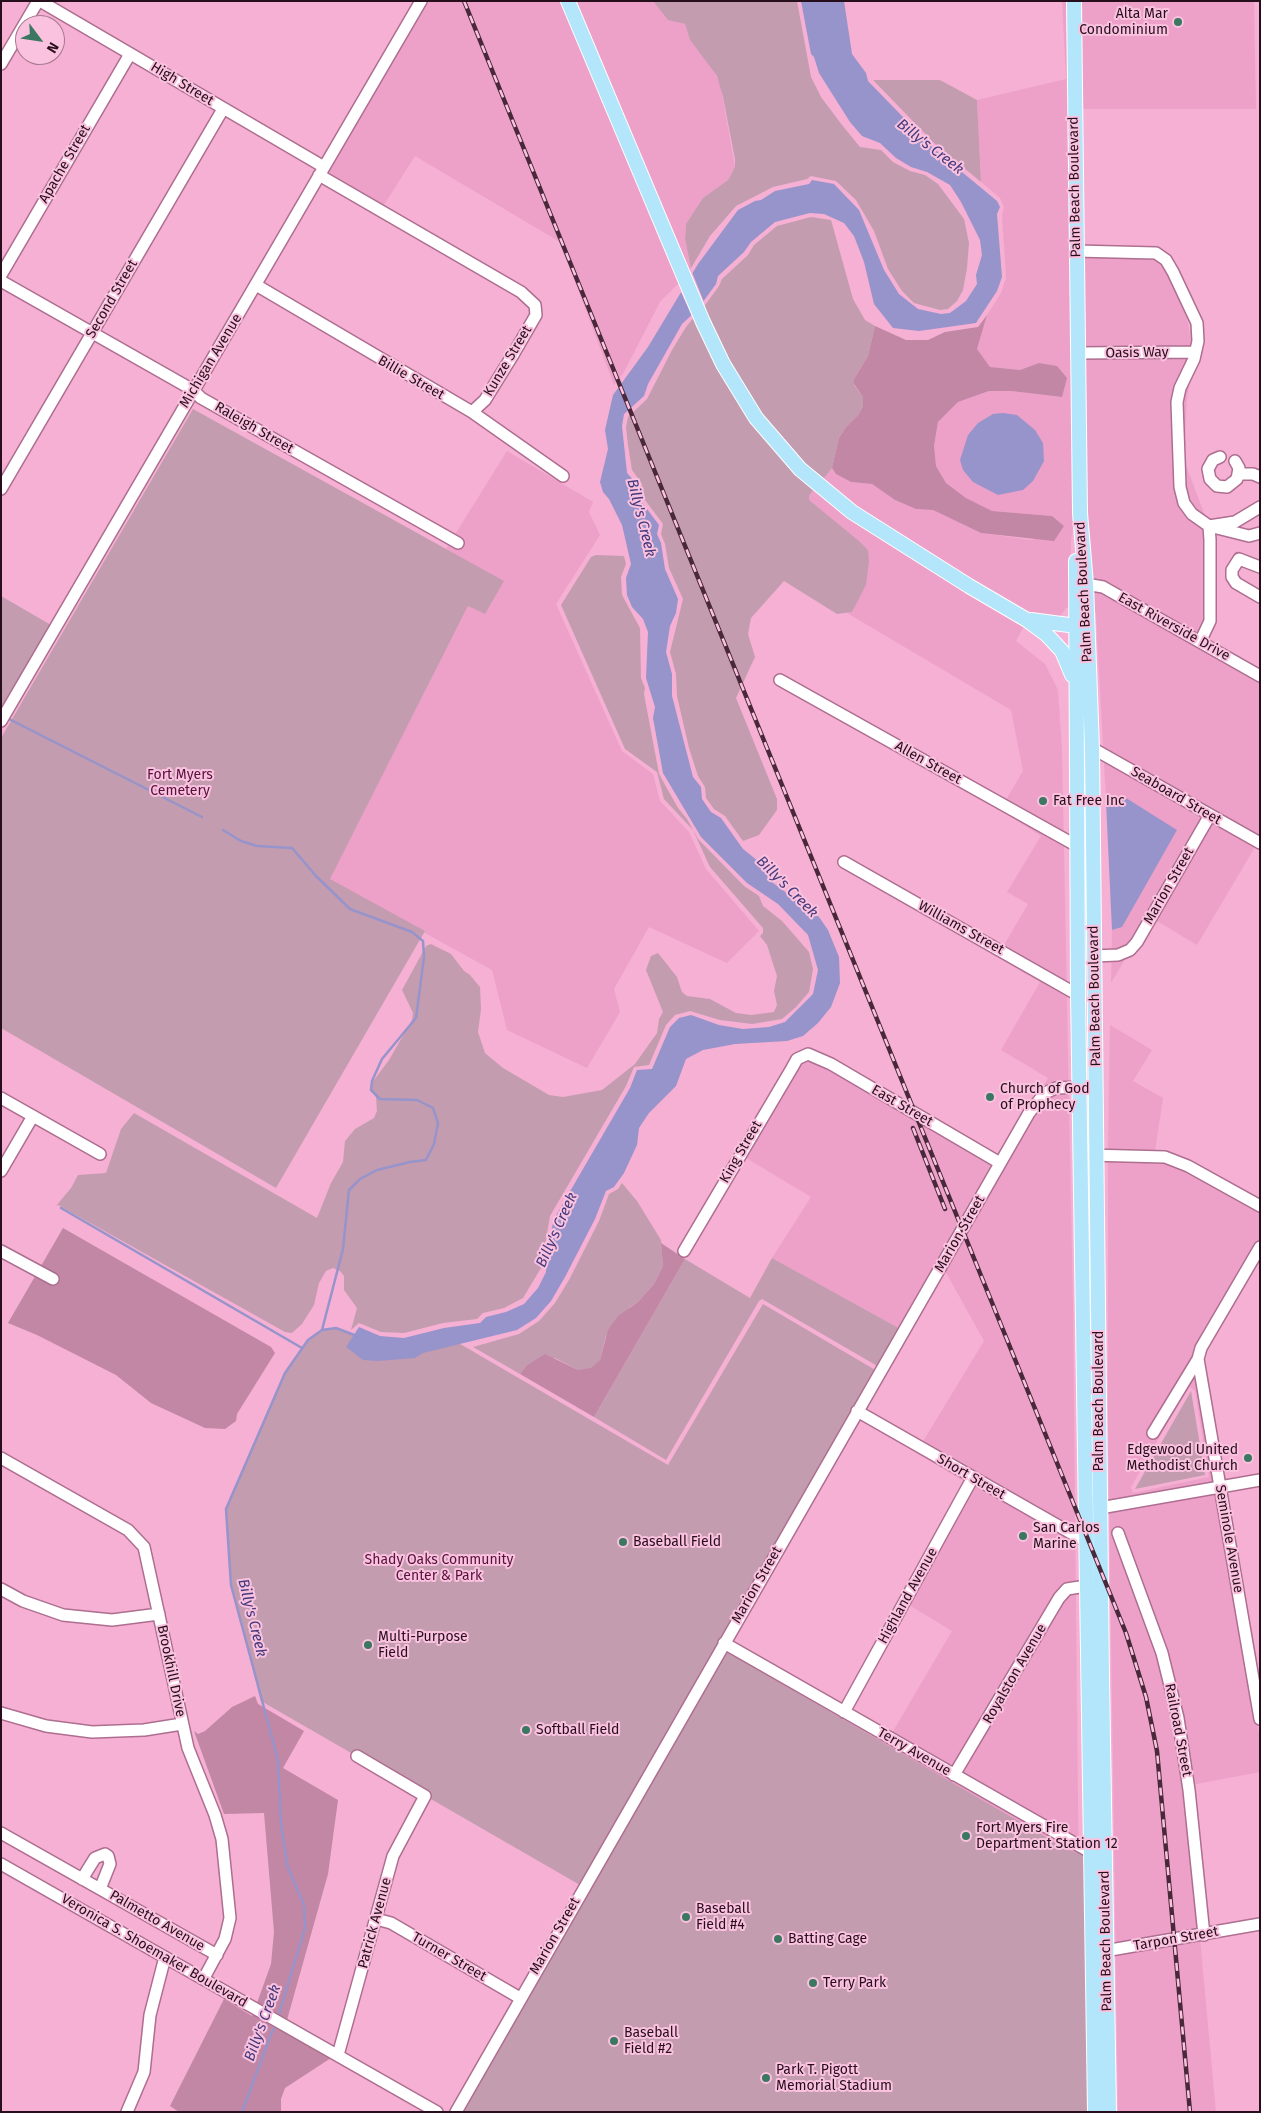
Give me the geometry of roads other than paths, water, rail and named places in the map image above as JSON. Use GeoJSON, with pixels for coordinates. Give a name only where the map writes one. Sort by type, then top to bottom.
{"type":"FeatureCollection","features":[{"type":"Feature","properties":{"kind":"main road"},"geometry":{"type":"LineString","coordinates":[[568,1],[703,322],[723,364],[751,411],[785,454],[812,480],[870,525],[1027,620],[1046,634],[1067,659],[1076,693]]}},
{"type":"Feature","properties":{"kind":"main road","name":"Palm Beach Boulevard"},"geometry":{"type":"LineString","coordinates":[[1074,1],[1080,518],[1086,584],[1081,626],[1092,748],[1092,876],[1109,2112]]}},
{"type":"Feature","properties":{"kind":"main road"},"geometry":{"type":"LineString","coordinates":[[1076,693],[1081,626],[1076,542],[1080,518]]}},
{"type":"Feature","properties":{"kind":"main road"},"geometry":{"type":"LineString","coordinates":[[1027,620],[1081,626]]}},
{"type":"Feature","properties":{"kind":"main road","name":"Palm Beach Boulevard"},"geometry":{"type":"LineString","coordinates":[[1076,693],[1076,846],[1085,1541],[1095,2112]]}},
{"type":"Feature","properties":{"kind":"main road"},"geometry":{"type":"LineString","coordinates":[[1076,846],[1083,851],[1092,876]]}},
{"type":"Feature","properties":{"kind":"main road"},"geometry":{"type":"LineString","coordinates":[[1084,1396],[1091,1421],[1092,1494],[1100,1508]]}},
{"type":"Feature","properties":{"kind":"main road"},"geometry":{"type":"LineString","coordinates":[[1086,1586],[1093,1595],[1096,1607],[1097,1670],[1102,1677]]}},
{"type":"Feature","properties":{"kind":"street","name":"High Street"},"geometry":{"type":"LineString","coordinates":[[39,1],[224,109],[521,292],[535,305]]}},
{"type":"Feature","properties":{"kind":"street"},"geometry":{"type":"LineString","coordinates":[[1,64],[39,1]]}},
{"type":"Feature","properties":{"kind":"street","name":"Michigan Avenue"},"geometry":{"type":"LineString","coordinates":[[1,721],[421,1]]}},
{"type":"Feature","properties":{"kind":"street","name":"Apache Street"},"geometry":{"type":"LineString","coordinates":[[1,275],[130,54]]}},
{"type":"Feature","properties":{"kind":"street","name":"Second Street"},"geometry":{"type":"LineString","coordinates":[[1,490],[224,109]]}},
{"type":"Feature","properties":{"kind":"street"},"geometry":{"type":"LineString","coordinates":[[1076,251],[1156,253],[1166,260],[1197,324],[1195,352],[1177,402],[1180,487],[1184,503],[1192,514],[1209,526],[1249,536],[1260,533]]}},
{"type":"Feature","properties":{"kind":"street","name":"Raleigh Street"},"geometry":{"type":"LineString","coordinates":[[1,280],[193,390],[201,398],[458,543]]}},
{"type":"Feature","properties":{"kind":"street","name":"Billie Street"},"geometry":{"type":"LineString","coordinates":[[256,285],[472,412],[563,476]]}},
{"type":"Feature","properties":{"kind":"street","name":"Kunze Street"},"geometry":{"type":"LineString","coordinates":[[472,412],[485,400],[514,354],[536,315],[535,305]]}},
{"type":"Feature","properties":{"kind":"street","name":"Oasis Way"},"geometry":{"type":"LineString","coordinates":[[1078,354],[1195,352]]}},
{"type":"Feature","properties":{"kind":"street"},"geometry":{"type":"LineString","coordinates":[[1220,457],[1213,460],[1208,469],[1208,474],[1214,484],[1227,487],[1237,479],[1239,474],[1235,461]]}},
{"type":"Feature","properties":{"kind":"street"},"geometry":{"type":"LineString","coordinates":[[1239,474],[1253,474],[1260,477]]}},
{"type":"Feature","properties":{"kind":"street"},"geometry":{"type":"LineString","coordinates":[[1209,526],[1235,522],[1260,507]]}},
{"type":"Feature","properties":{"kind":"street"},"geometry":{"type":"LineString","coordinates":[[1200,642],[1210,621],[1209,526]]}},
{"type":"Feature","properties":{"kind":"street"},"geometry":{"type":"LineString","coordinates":[[1260,567],[1239,559],[1232,570],[1232,578],[1236,583],[1260,597]]}},
{"type":"Feature","properties":{"kind":"street","name":"East Riverside Drive"},"geometry":{"type":"LineString","coordinates":[[1086,584],[1103,587],[1260,676]]}},
{"type":"Feature","properties":{"kind":"street","name":"Allen Street"},"geometry":{"type":"LineString","coordinates":[[780,680],[1076,846]]}},
{"type":"Feature","properties":{"kind":"street","name":"Seaboard Street"},"geometry":{"type":"LineString","coordinates":[[1092,748],[1260,843]]}},
{"type":"Feature","properties":{"kind":"street","name":"Marion Street"},"geometry":{"type":"LineString","coordinates":[[1094,956],[1118,955],[1130,950],[1137,942],[1210,815]]}},
{"type":"Feature","properties":{"kind":"street","name":"Williams Street"},"geometry":{"type":"LineString","coordinates":[[844,862],[1078,994]]}},
{"type":"Feature","properties":{"kind":"street","name":"East Street"},"geometry":{"type":"LineString","coordinates":[[802,1057],[808,1054],[831,1064],[1000,1163]]}},
{"type":"Feature","properties":{"kind":"street","name":"King Street"},"geometry":{"type":"LineString","coordinates":[[684,1251],[792,1068],[802,1057]]}},
{"type":"Feature","properties":{"kind":"street","name":"Marion Street"},"geometry":{"type":"LineString","coordinates":[[456,2112],[1036,1102],[1045,1093],[1056,1088],[1080,1087]]}},
{"type":"Feature","properties":{"kind":"street"},"geometry":{"type":"LineString","coordinates":[[1,1098],[100,1154]]}},
{"type":"Feature","properties":{"kind":"street"},"geometry":{"type":"LineString","coordinates":[[1,1171],[33,1116]]}},
{"type":"Feature","properties":{"kind":"street"},"geometry":{"type":"LineString","coordinates":[[1081,1156],[1165,1157],[1188,1166],[1260,1206]]}},
{"type":"Feature","properties":{"kind":"street"},"geometry":{"type":"LineString","coordinates":[[1152,1433],[1198,1358],[1201,1348],[1260,1247]]}},
{"type":"Feature","properties":{"kind":"street"},"geometry":{"type":"LineString","coordinates":[[1,1251],[53,1279]]}},
{"type":"Feature","properties":{"kind":"street","name":"Seminole Avenue"},"geometry":{"type":"LineString","coordinates":[[1198,1358],[1260,1719]]}},
{"type":"Feature","properties":{"kind":"street","name":"Short Street"},"geometry":{"type":"LineString","coordinates":[[857,1411],[972,1479],[1085,1541]]}},
{"type":"Feature","properties":{"kind":"street","name":"Brookhill Drive"},"geometry":{"type":"LineString","coordinates":[[1,1458],[137,1538],[146,1555],[182,1724],[192,1762],[216,1814],[222,1839],[230,1918],[225,1939],[217,1956]]}},
{"type":"Feature","properties":{"kind":"street","name":"Highland Avenue"},"geometry":{"type":"LineString","coordinates":[[844,1712],[972,1479]]}},
{"type":"Feature","properties":{"kind":"street"},"geometry":{"type":"LineString","coordinates":[[1100,1508],[1260,1480]]}},
{"type":"Feature","properties":{"kind":"street","name":"Railroad Street"},"geometry":{"type":"LineString","coordinates":[[1118,1532],[1162,1653],[1178,1718],[1190,1790],[1204,1935]]}},
{"type":"Feature","properties":{"kind":"street","name":"Royalston Avenue"},"geometry":{"type":"LineString","coordinates":[[954,1775],[1058,1598],[1067,1590],[1086,1586]]}},
{"type":"Feature","properties":{"kind":"street"},"geometry":{"type":"LineString","coordinates":[[1,1589],[22,1601],[63,1615],[112,1620],[159,1614]]}},
{"type":"Feature","properties":{"kind":"street","name":"Terry Avenue"},"geometry":{"type":"LineString","coordinates":[[724,1643],[1105,1860]]}},
{"type":"Feature","properties":{"kind":"street"},"geometry":{"type":"LineString","coordinates":[[1,1713],[46,1726],[92,1732],[144,1730],[182,1724]]}},
{"type":"Feature","properties":{"kind":"street","name":"Patrick Avenue"},"geometry":{"type":"LineString","coordinates":[[338,2055],[393,1856],[425,1796],[358,1756]]}},
{"type":"Feature","properties":{"kind":"street","name":"Palmetto Avenue"},"geometry":{"type":"LineString","coordinates":[[1,1833],[217,1956],[204,1978]]}},
{"type":"Feature","properties":{"kind":"street","name":"Palmetto Avenue"},"geometry":{"type":"LineString","coordinates":[[82,1879],[95,1858],[105,1854],[110,1864],[100,1889]]}},
{"type":"Feature","properties":{"kind":"street","name":"Veronica S. Shoemaker Boulevard"},"geometry":{"type":"LineString","coordinates":[[1,1864],[437,2112]]}},
{"type":"Feature","properties":{"kind":"street","name":"Turner Street"},"geometry":{"type":"LineString","coordinates":[[376,1919],[391,1923],[520,1998]]}},
{"type":"Feature","properties":{"kind":"street","name":"Tarpon Street"},"geometry":{"type":"LineString","coordinates":[[1092,1953],[1260,1924]]}},
{"type":"Feature","properties":{"kind":"street"},"geometry":{"type":"LineString","coordinates":[[127,2112],[144,2072],[150,2015],[165,1957]]}},
{"type":"Feature","properties":{"kind":"water"},"geometry":{"type":"Polygon","coordinates":[[[801,1],[844,1],[852,54],[866,73],[868,81],[933,148],[997,201],[1000,207],[997,214],[1002,277],[997,291],[976,323],[919,331],[893,328],[874,304],[864,262],[854,236],[844,223],[824,214],[810,213],[775,222],[751,242],[744,252],[718,276],[716,284],[697,310],[682,324],[648,384],[644,396],[624,414],[622,426],[627,473],[638,485],[638,497],[659,525],[657,534],[661,543],[665,569],[678,599],[676,613],[670,626],[666,652],[672,674],[672,696],[693,777],[701,787],[702,799],[711,812],[721,818],[743,849],[763,865],[769,880],[819,917],[828,930],[839,957],[840,983],[831,1007],[818,1023],[803,1036],[787,1041],[735,1044],[703,1050],[686,1059],[676,1086],[649,1113],[639,1128],[637,1145],[624,1173],[614,1187],[606,1191],[595,1219],[565,1277],[551,1301],[536,1318],[517,1330],[423,1353],[415,1358],[378,1361],[363,1360],[346,1347],[359,1327],[380,1336],[404,1338],[444,1328],[480,1323],[486,1317],[506,1312],[524,1304],[538,1288],[546,1272],[547,1249],[554,1219],[630,1088],[637,1070],[652,1069],[670,1027],[679,1018],[691,1015],[719,1025],[743,1029],[769,1027],[785,1022],[813,994],[818,970],[808,935],[778,904],[747,883],[701,837],[663,773],[653,718],[655,707],[646,678],[648,632],[643,619],[632,607],[627,595],[626,578],[631,564],[622,525],[609,499],[603,492],[600,482],[608,449],[605,430],[613,395],[648,347],[698,264],[738,210],[755,201],[761,200],[775,191],[809,184],[812,180],[834,184],[859,210],[884,270],[899,294],[918,309],[941,314],[950,313],[966,301],[977,284],[976,275],[982,255],[980,240],[961,202],[950,185],[896,158],[880,143],[862,136],[850,122],[819,73],[814,57],[811,54],[801,1]]]}},
{"type":"Feature","properties":{"kind":"water"},"geometry":{"type":"Polygon","coordinates":[[[993,414],[1017,415],[1035,430],[1043,443],[1044,461],[1033,481],[1023,490],[998,495],[973,482],[963,470],[960,460],[968,435],[978,423],[993,414]]]}},
{"type":"Feature","properties":{"kind":"water"},"geometry":{"type":"Polygon","coordinates":[[[1117,796],[1126,798],[1177,830],[1122,927],[1112,930],[1106,802],[1117,796]]]}},
{"type":"Feature","properties":{"kind":"waterway"},"geometry":{"type":"LineString","coordinates":[[7,718],[202,817]]}},
{"type":"Feature","properties":{"kind":"waterway"},"geometry":{"type":"LineString","coordinates":[[223,830],[241,841],[257,846],[292,848],[316,876],[350,909],[412,932],[423,941],[424,957],[416,1018],[382,1059],[372,1081],[371,1090],[380,1099],[417,1100],[433,1108],[438,1123],[434,1144],[426,1160],[377,1170],[360,1179],[349,1190],[343,1249],[322,1330]]}},
{"type":"Feature","properties":{"kind":"waterway"},"geometry":{"type":"LineString","coordinates":[[61,1208],[302,1348]]}},
{"type":"Feature","properties":{"kind":"waterway","name":"Billy's Creek"},"geometry":{"type":"LineString","coordinates":[[278,2017],[305,1928],[304,1905],[288,1868],[281,1825],[278,1760],[231,1585],[226,1509],[285,1373],[308,1340],[322,1330],[336,1328],[357,1336]]}},
{"type":"Feature","properties":{"kind":"waterway","name":"Billy's Creek"},"geometry":{"type":"LineString","coordinates":[[242,2112],[275,2024]]}},
{"type":"Feature","properties":{"kind":"railway"},"geometry":{"type":"LineString","coordinates":[[464,1],[1126,1633],[1146,1697],[1157,1751],[1190,2112]]}},
{"type":"Feature","properties":{"kind":"railway"},"geometry":{"type":"LineString","coordinates":[[913,1128],[945,1209]]}},
{"type":"Feature","properties":{"kind":"place","name":"Alta Mar Condominium"},"geometry":{"type":"Point","coordinates":[1178,22]}},
{"type":"Feature","properties":{"kind":"place","name":"Fat Free Inc"},"geometry":{"type":"Point","coordinates":[1043,801]}},
{"type":"Feature","properties":{"kind":"place","name":"Church of God of Prophecy"},"geometry":{"type":"Point","coordinates":[990,1097]}},
{"type":"Feature","properties":{"kind":"place","name":"Edgewood United Methodist Church"},"geometry":{"type":"Point","coordinates":[1248,1458]}},
{"type":"Feature","properties":{"kind":"place","name":"San Carlos Marine"},"geometry":{"type":"Point","coordinates":[1023,1536]}},
{"type":"Feature","properties":{"kind":"place","name":"Baseball Field"},"geometry":{"type":"Point","coordinates":[623,1542]}},
{"type":"Feature","properties":{"kind":"place","name":"Multi-Purpose Field"},"geometry":{"type":"Point","coordinates":[368,1645]}},
{"type":"Feature","properties":{"kind":"place","name":"Softball Field"},"geometry":{"type":"Point","coordinates":[526,1730]}},
{"type":"Feature","properties":{"kind":"place","name":"Fort Myers Fire Department Station 12"},"geometry":{"type":"Point","coordinates":[966,1836]}},
{"type":"Feature","properties":{"kind":"place","name":"Baseball Field #4"},"geometry":{"type":"Point","coordinates":[686,1917]}},
{"type":"Feature","properties":{"kind":"place","name":"Batting Cage"},"geometry":{"type":"Point","coordinates":[778,1939]}},
{"type":"Feature","properties":{"kind":"place","name":"Terry Park"},"geometry":{"type":"Point","coordinates":[813,1983]}},
{"type":"Feature","properties":{"kind":"place","name":"Baseball Field #2"},"geometry":{"type":"Point","coordinates":[614,2041]}},
{"type":"Feature","properties":{"kind":"place","name":"Park T. Pigott Memorial Stadium"},"geometry":{"type":"Point","coordinates":[766,2078]}},
{"type":"Feature","properties":{"kind":"park label","name":"Fort Myers Cemetery"},"geometry":{"type":"Point","coordinates":[180,784]}},
{"type":"Feature","properties":{"kind":"park label","name":"Shady Oaks Community Center & Park"},"geometry":{"type":"Point","coordinates":[439,1568]}}]}
